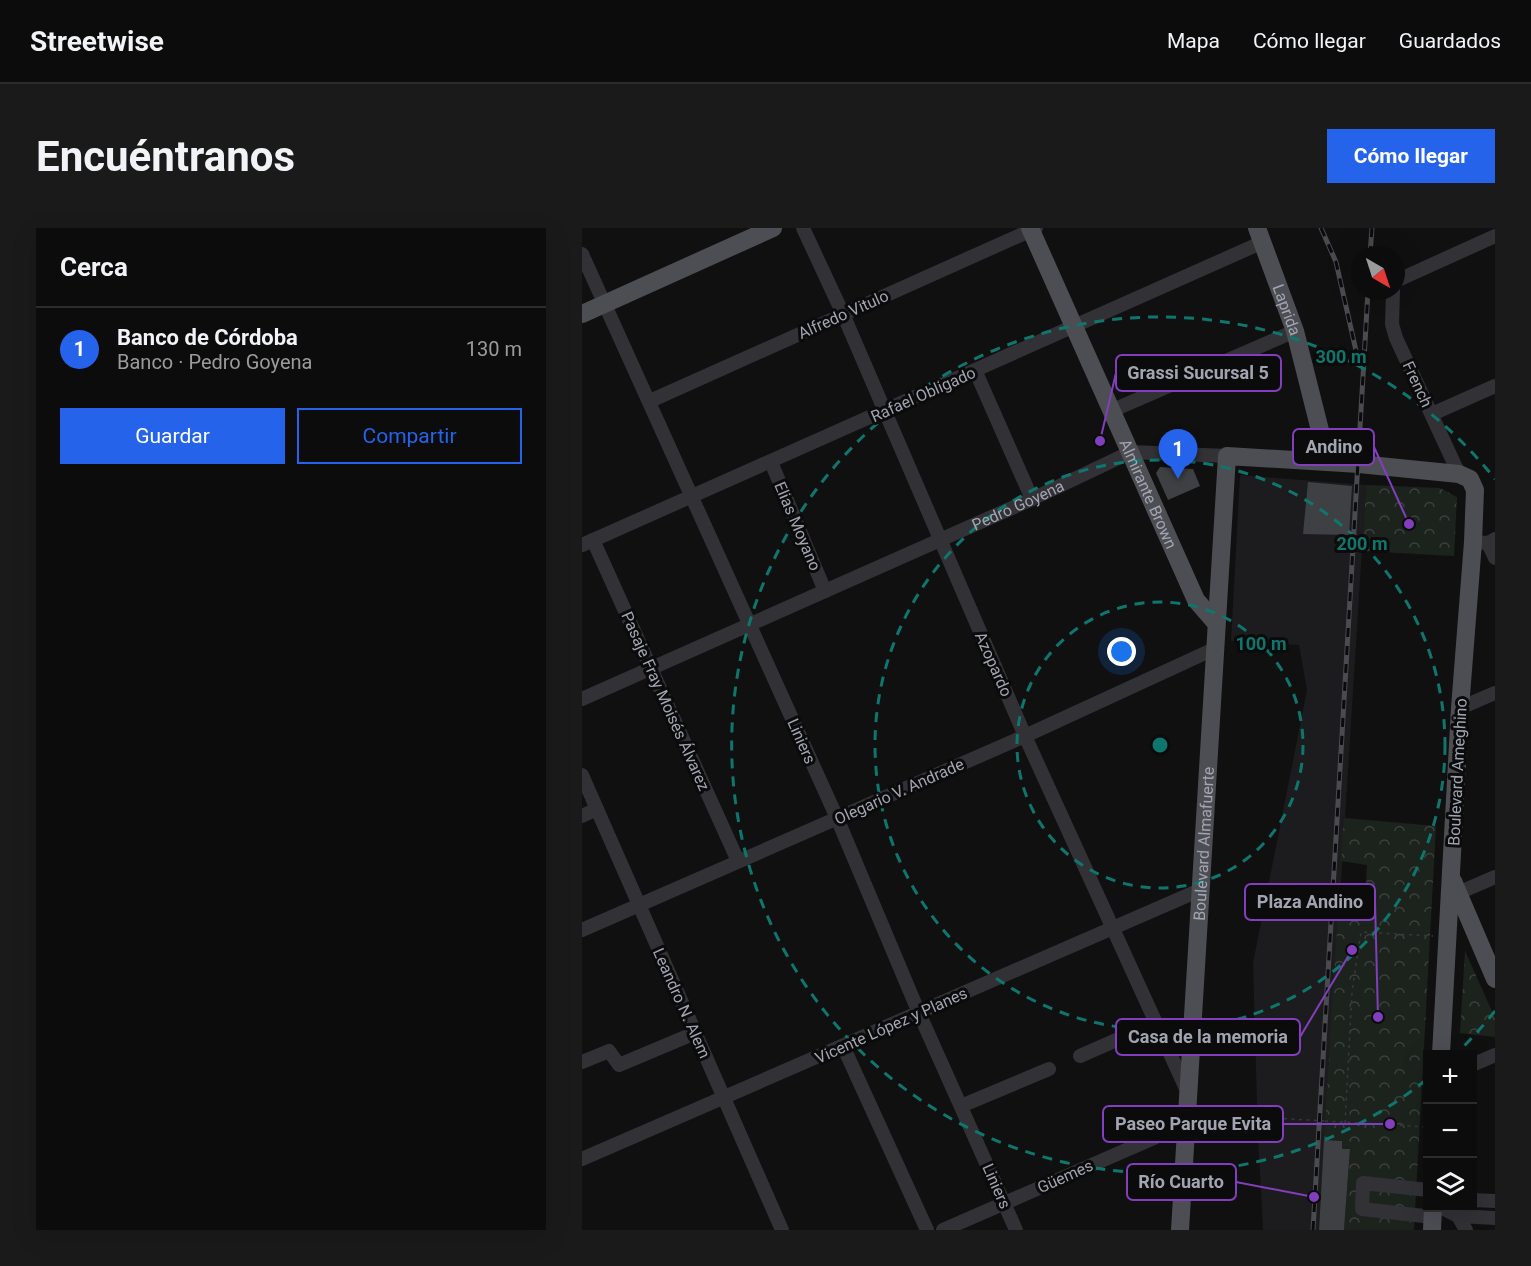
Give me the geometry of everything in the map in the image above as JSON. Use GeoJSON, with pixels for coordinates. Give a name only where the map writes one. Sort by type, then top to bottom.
{"type":"FeatureCollection","features":[{"type":"Feature","properties":{"kind":"main road"},"geometry":{"type":"LineString","coordinates":[[582,314],[773,228]]}},
{"type":"Feature","properties":{"kind":"main road","name":"Almirante Brown"},"geometry":{"type":"LineString","coordinates":[[1032,229],[1196,600],[1216,623]]}},
{"type":"Feature","properties":{"kind":"main road","name":"Laprida"},"geometry":{"type":"LineString","coordinates":[[1260,235],[1295,331],[1328,462]]}},
{"type":"Feature","properties":{"kind":"main road","name":"Pedro Goyena"},"geometry":{"type":"LineString","coordinates":[[1227,456],[1328,462],[1459,474]]}},
{"type":"Feature","properties":{"kind":"main road","name":"Boulevard Almafuerte"},"geometry":{"type":"LineString","coordinates":[[1180,1230],[1189,1112],[1200,890],[1227,456]]}},
{"type":"Feature","properties":{"kind":"main road","name":"Boulevard Ameghino"},"geometry":{"type":"LineString","coordinates":[[1441,1050],[1455,886],[1460,708],[1485,541],[1475,490],[1470,479],[1459,474]]}},
{"type":"Feature","properties":{"kind":"main road"},"geometry":{"type":"LineString","coordinates":[[1455,886],[1495,979]]}},
{"type":"Feature","properties":{"kind":"street","name":"Azopardo"},"geometry":{"type":"LineString","coordinates":[[803,228],[843,314],[1025,736],[1155,1023],[1189,1112]]}},
{"type":"Feature","properties":{"kind":"street","name":"Alfredo Vitulo"},"geometry":{"type":"LineString","coordinates":[[650,401],[1032,229]]}},
{"type":"Feature","properties":{"kind":"street","name":"Rafael Obligado"},"geometry":{"type":"LineString","coordinates":[[588,543],[1075,326],[1260,235]]}},
{"type":"Feature","properties":{"kind":"street"},"geometry":{"type":"LineString","coordinates":[[1405,277],[1495,236]]}},
{"type":"Feature","properties":{"kind":"street","name":"Liniers"},"geometry":{"type":"LineString","coordinates":[[582,254],[837,819],[919,1013],[1016,1230]]}},
{"type":"Feature","properties":{"kind":"street","name":"French"},"geometry":{"type":"LineString","coordinates":[[1393,300],[1392,324],[1396,338],[1459,474]]}},
{"type":"Feature","properties":{"kind":"street"},"geometry":{"type":"LineString","coordinates":[[1111,411],[1295,331]]}},
{"type":"Feature","properties":{"kind":"street"},"geometry":{"type":"LineString","coordinates":[[975,370],[1032,499]]}},
{"type":"Feature","properties":{"kind":"street"},"geometry":{"type":"LineString","coordinates":[[1432,414],[1495,386]]}},
{"type":"Feature","properties":{"kind":"street","name":"Pedro Goyena"},"geometry":{"type":"LineString","coordinates":[[582,699],[1032,499],[1131,452],[1227,456]]}},
{"type":"Feature","properties":{"kind":"street","name":"Elias Moyano"},"geometry":{"type":"LineString","coordinates":[[771,462],[825,591]]}},
{"type":"Feature","properties":{"kind":"street"},"geometry":{"type":"LineString","coordinates":[[1485,541],[1495,558]]}},
{"type":"Feature","properties":{"kind":"street","name":"Pasaje Fray Moisés Álvarez"},"geometry":{"type":"LineString","coordinates":[[588,543],[651,668],[738,861]]}},
{"type":"Feature","properties":{"kind":"street","name":"Olegario V. Andrade"},"geometry":{"type":"LineString","coordinates":[[582,930],[1025,736],[1214,649]]}},
{"type":"Feature","properties":{"kind":"street"},"geometry":{"type":"LineString","coordinates":[[1460,708],[1495,693]]}},
{"type":"Feature","properties":{"kind":"street","name":"Leandro N. Alem"},"geometry":{"type":"LineString","coordinates":[[582,775],[782,1230]]}},
{"type":"Feature","properties":{"kind":"street"},"geometry":{"type":"LineString","coordinates":[[582,816],[597,809]]}},
{"type":"Feature","properties":{"kind":"street"},"geometry":{"type":"LineString","coordinates":[[1455,886],[1495,878]]}},
{"type":"Feature","properties":{"kind":"street","name":"Vicente López y Planes"},"geometry":{"type":"LineString","coordinates":[[582,1159],[1200,890]]}},
{"type":"Feature","properties":{"kind":"street"},"geometry":{"type":"LineString","coordinates":[[1080,1056],[1155,1023]]}},
{"type":"Feature","properties":{"kind":"street"},"geometry":{"type":"LineString","coordinates":[[582,1062],[609,1050],[619,1065],[695,1033]]}},
{"type":"Feature","properties":{"kind":"street"},"geometry":{"type":"LineString","coordinates":[[843,1046],[927,1230]]}},
{"type":"Feature","properties":{"kind":"street"},"geometry":{"type":"LineString","coordinates":[[1477,1063],[1495,1055]]}},
{"type":"Feature","properties":{"kind":"street"},"geometry":{"type":"LineString","coordinates":[[961,1106],[1049,1069]]}},
{"type":"Feature","properties":{"kind":"street","name":"Güemes"},"geometry":{"type":"LineString","coordinates":[[943,1230],[1005,1203],[1189,1112]]}},
{"type":"Feature","properties":{"kind":"street"},"geometry":{"type":"LineString","coordinates":[[1423,1189],[1363,1183],[1362,1209],[1495,1218]]}},
{"type":"Feature","properties":{"kind":"street"},"geometry":{"type":"LineString","coordinates":[[1477,1200],[1495,1201]]}},
{"type":"Feature","properties":{"kind":"street"},"geometry":{"type":"LineString","coordinates":[[1458,1216],[1466,1230]]}},
{"type":"Feature","properties":{"kind":"path"},"geometry":{"type":"LineString","coordinates":[[1345,1123],[1352,992],[1361,932],[1437,936]]}},
{"type":"Feature","properties":{"kind":"path"},"geometry":{"type":"LineString","coordinates":[[1189,1112],[1423,1127]]}},
{"type":"Feature","properties":{"kind":"shaded area"},"geometry":{"type":"Polygon","coordinates":[[[1240,475],[1366,485],[1319,1230],[1263,1230],[1253,963],[1307,690],[1299,645],[1231,641],[1240,475]]]}},
{"type":"Feature","properties":{"kind":"green space"},"geometry":{"type":"Polygon","coordinates":[[[1366,485],[1440,488],[1457,497],[1454,556],[1362,551],[1366,485]]]}},
{"type":"Feature","properties":{"kind":"green space"},"geometry":{"type":"Polygon","coordinates":[[[1344,818],[1436,826],[1414,1230],[1344,1230],[1350,1150],[1342,1149],[1342,1141],[1324,1140],[1338,913],[1365,913],[1367,865],[1341,861],[1344,818]]]}},
{"type":"Feature","properties":{"kind":"green space"},"geometry":{"type":"Polygon","coordinates":[[[1465,951],[1495,1018],[1495,1037],[1460,1033],[1465,951]]]}},
{"type":"Feature","properties":{"kind":"building"},"geometry":{"type":"Polygon","coordinates":[[[1160,467],[1193,469],[1200,486],[1168,500],[1156,473],[1160,467]]]}},
{"type":"Feature","properties":{"kind":"building"},"geometry":{"type":"Polygon","coordinates":[[[1308,482],[1352,486],[1349,535],[1303,534],[1308,482]]]}},
{"type":"Feature","properties":{"kind":"building"},"geometry":{"type":"Polygon","coordinates":[[[1324,1140],[1342,1141],[1342,1149],[1350,1149],[1344,1230],[1319,1230],[1324,1140]]]}},
{"type":"Feature","properties":{"kind":"railway"},"geometry":{"type":"LineString","coordinates":[[1321,228],[1336,262],[1359,364]]}},
{"type":"Feature","properties":{"kind":"railway"},"geometry":{"type":"LineString","coordinates":[[1371,246],[1372,228]]}},
{"type":"Feature","properties":{"kind":"railway"},"geometry":{"type":"LineString","coordinates":[[1313,1230],[1367,300]]}},
{"type":"Feature","properties":{"kind":"place","name":"Grassi Sucursal 5"},"geometry":{"type":"Point","coordinates":[1100,441]}},
{"type":"Feature","properties":{"kind":"place","name":"Banco de Córdoba"},"geometry":{"type":"Point","coordinates":[1178,479]}},
{"type":"Feature","properties":{"kind":"place","name":"Andino"},"geometry":{"type":"Point","coordinates":[1409,524]}},
{"type":"Feature","properties":{"kind":"place","name":"Casa de la memoria"},"geometry":{"type":"Point","coordinates":[1352,950]}},
{"type":"Feature","properties":{"kind":"place","name":"Plaza Andino"},"geometry":{"type":"Point","coordinates":[1378,1017]}},
{"type":"Feature","properties":{"kind":"place","name":"Paseo Parque Evita"},"geometry":{"type":"Point","coordinates":[1390,1124]}},
{"type":"Feature","properties":{"kind":"place","name":"Río Cuarto"},"geometry":{"type":"Point","coordinates":[1314,1197]}}]}
